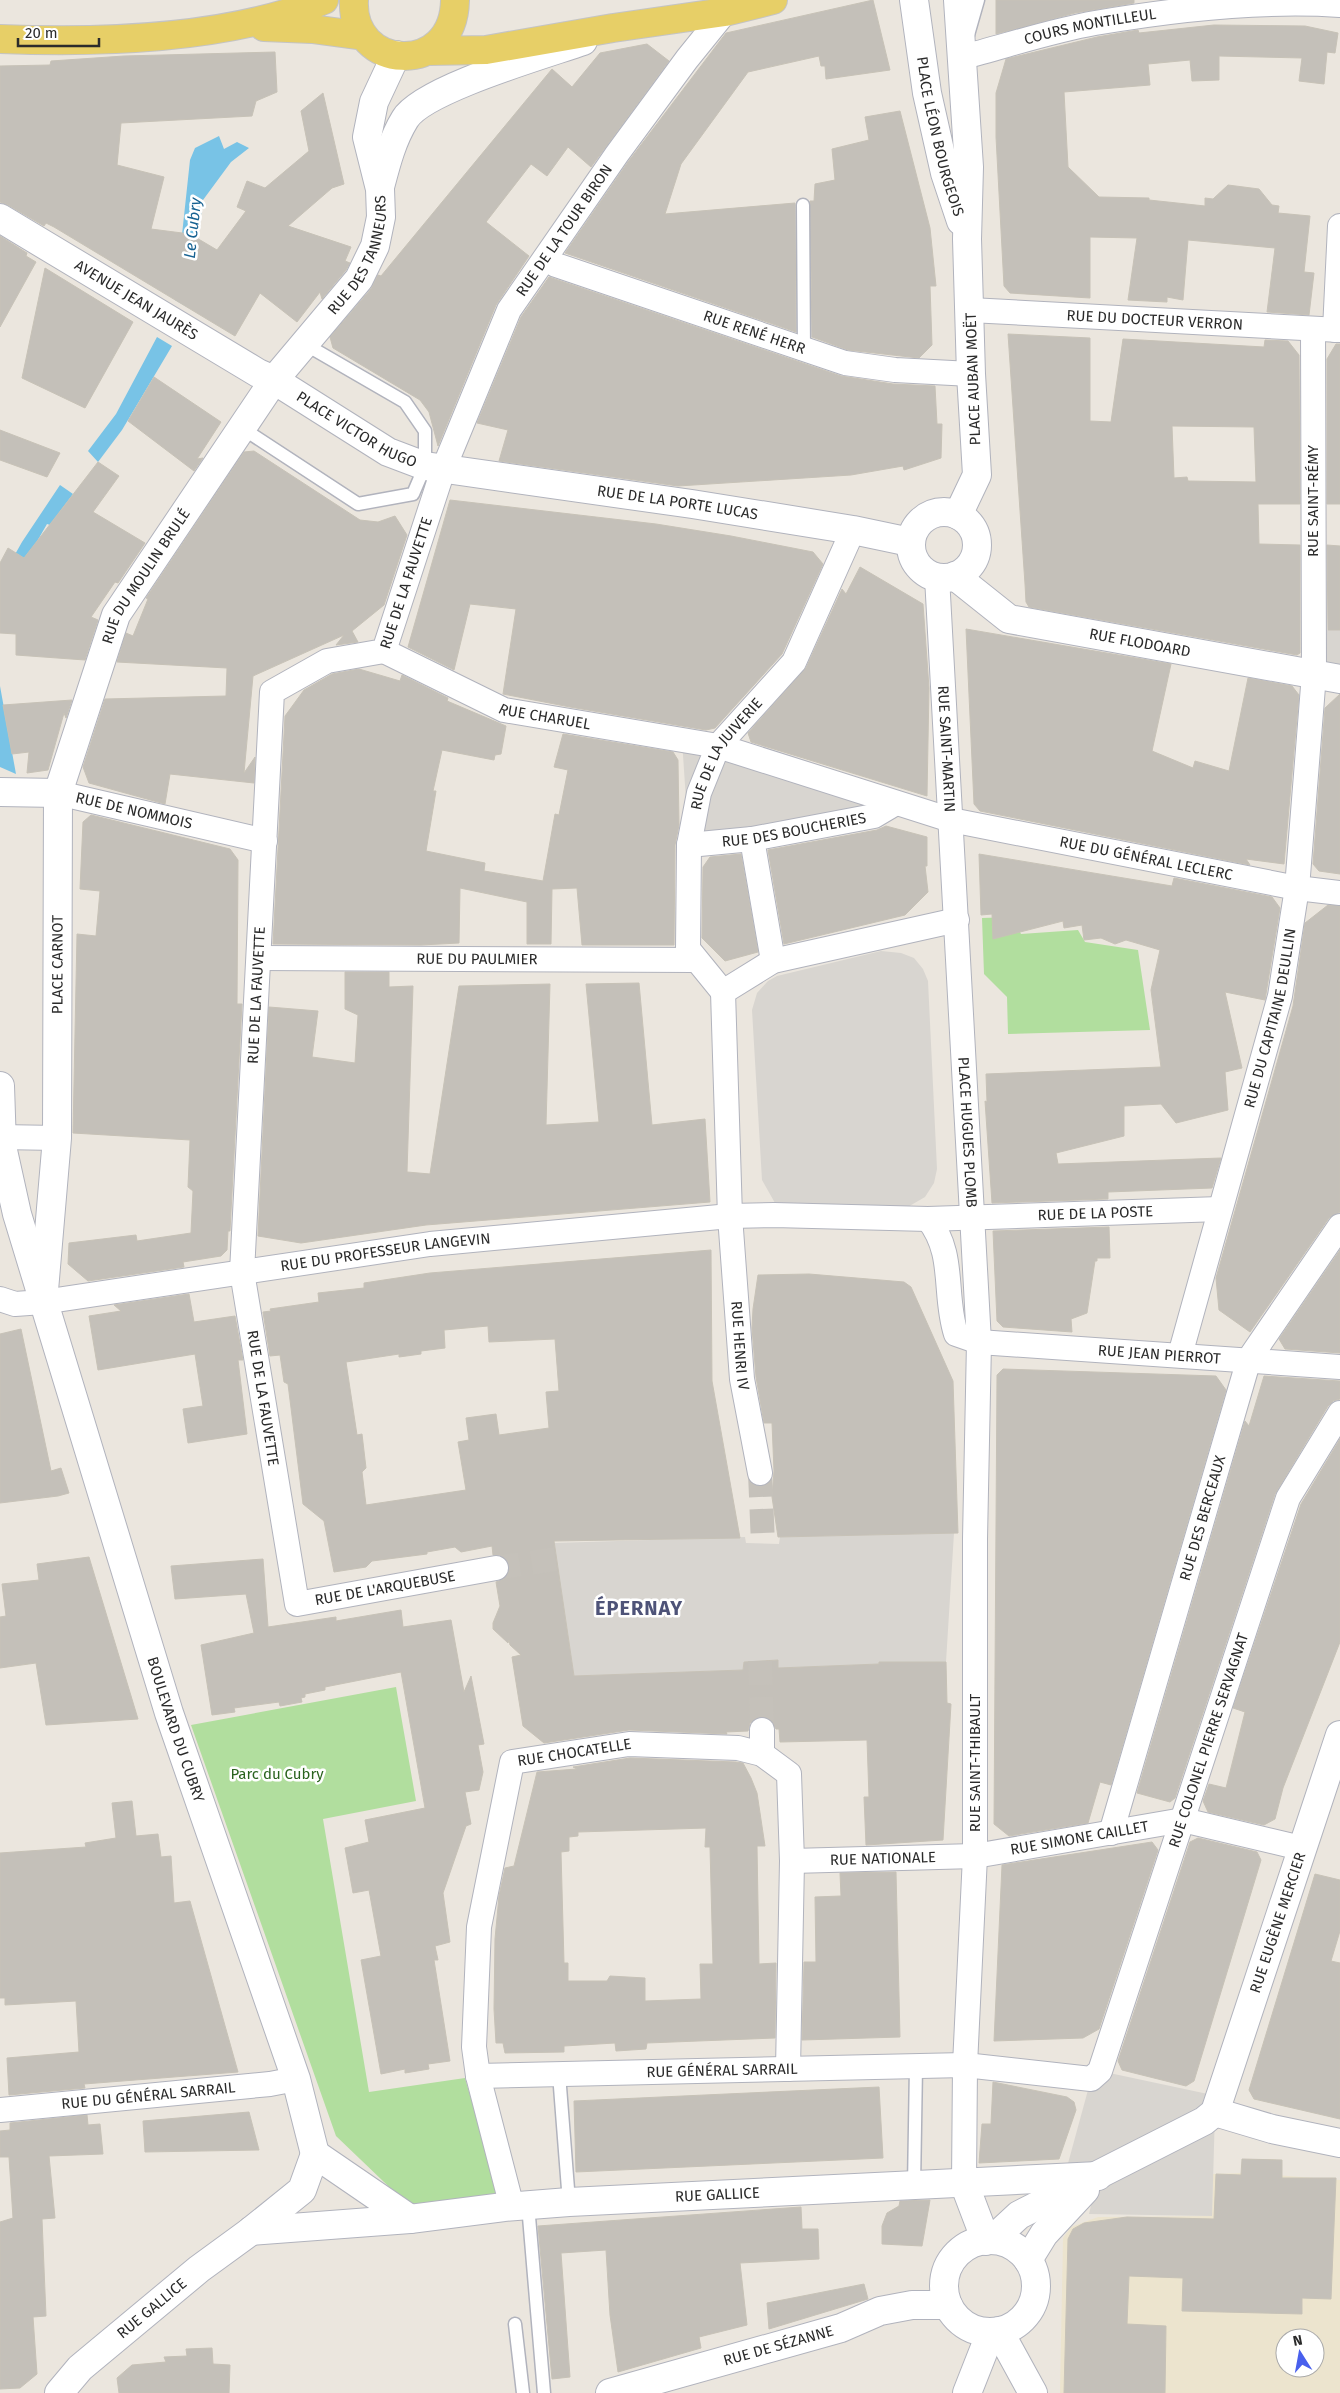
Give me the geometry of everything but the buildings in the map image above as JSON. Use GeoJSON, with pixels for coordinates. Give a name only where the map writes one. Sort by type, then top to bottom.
{"type":"FeatureCollection","features":[{"type":"Feature","properties":{"kind":"main road"},"geometry":{"type":"LineString","coordinates":[[242,26],[324,0]]}},
{"type":"Feature","properties":{"kind":"main road"},"geometry":{"type":"LineString","coordinates":[[354,0],[355,17],[364,36],[384,52],[412,56],[427,51],[440,42],[450,30],[455,14],[455,0]]}},
{"type":"Feature","properties":{"kind":"main road"},"geometry":{"type":"LineString","coordinates":[[427,51],[486,50],[612,28],[725,12],[773,0]]}},
{"type":"Feature","properties":{"kind":"main road","name":"PLACE LÉON BOURGEOIS"},"geometry":{"type":"LineString","coordinates":[[914,0],[927,92],[945,173],[967,239]]}},
{"type":"Feature","properties":{"kind":"main road","name":"PLACE LÉON BOURGEOIS"},"geometry":{"type":"LineString","coordinates":[[958,0],[969,167],[967,239]]}},
{"type":"Feature","properties":{"kind":"main road"},"geometry":{"type":"LineString","coordinates":[[0,39],[54,42],[147,36],[242,26],[312,29],[364,36]]}},
{"type":"Feature","properties":{"kind":"main road"},"geometry":{"type":"LineString","coordinates":[[380,189],[390,149],[406,117],[429,98],[490,73],[582,41],[612,28]]}},
{"type":"Feature","properties":{"kind":"main road","name":"RUE DES TANNEURS"},"geometry":{"type":"LineString","coordinates":[[274,380],[303,343],[359,279],[375,246],[381,216],[380,189],[367,137],[374,102],[396,55]]}},
{"type":"Feature","properties":{"kind":"main road","name":"AVENUE JEAN JAURÈS"},"geometry":{"type":"LineString","coordinates":[[0,218],[274,380]]}},
{"type":"Feature","properties":{"kind":"main road","name":"PLACE AUBAN MOËT"},"geometry":{"type":"LineString","coordinates":[[958,515],[977,476],[971,374],[967,239]]}},
{"type":"Feature","properties":{"kind":"main road","name":"RUE DU MOULIN BRULÉ"},"geometry":{"type":"LineString","coordinates":[[58,793],[116,615],[274,380]]}},
{"type":"Feature","properties":{"kind":"main road","name":"PLACE VICTOR HUGO"},"geometry":{"type":"LineString","coordinates":[[274,380],[388,452],[434,468]]}},
{"type":"Feature","properties":{"kind":"main road","name":"RUE DE LA PORTE LUCAS"},"geometry":{"type":"LineString","coordinates":[[434,468],[692,504],[853,530],[910,542]]}},
{"type":"Feature","properties":{"kind":"main road"},"geometry":{"type":"LineString","coordinates":[[937,512],[948,512],[958,515],[972,528],[977,546],[970,564],[946,577],[920,568],[914,561],[910,542],[916,527],[927,516],[937,512]]}},
{"type":"Feature","properties":{"kind":"main road","name":"RUE FLODOARD"},"geometry":{"type":"LineString","coordinates":[[946,577],[1009,619],[1327,676]]}},
{"type":"Feature","properties":{"kind":"main road","name":"RUE DE NOMMOIS"},"geometry":{"type":"LineString","coordinates":[[0,792],[58,793]]}},
{"type":"Feature","properties":{"kind":"main road","name":"PLACE CARNOT"},"geometry":{"type":"LineString","coordinates":[[43,1302],[57,1138],[58,793]]}},
{"type":"Feature","properties":{"kind":"main road"},"geometry":{"type":"LineString","coordinates":[[0,1086],[1,1142],[16,1214],[43,1302]]}},
{"type":"Feature","properties":{"kind":"main road","name":"BOULEVARD DU CUBRY"},"geometry":{"type":"LineString","coordinates":[[43,1302],[169,1713],[296,2079],[315,2154]]}},
{"type":"Feature","properties":{"kind":"main road","name":"RUE EUGÈNE MERCIER"},"geometry":{"type":"LineString","coordinates":[[1215,2112],[1222,2098],[1301,1848],[1338,1745]]}},
{"type":"Feature","properties":{"kind":"main road"},"geometry":{"type":"LineString","coordinates":[[990,2240],[1019,2215],[1204,2121],[1215,2112],[1272,2129],[1340,2143]]}},
{"type":"Feature","properties":{"kind":"main road"},"geometry":{"type":"LineString","coordinates":[[315,2154],[410,2219]]}},
{"type":"Feature","properties":{"kind":"main road","name":"RUE GALLICE"},"geometry":{"type":"LineString","coordinates":[[59,2393],[80,2368],[199,2269],[302,2190],[315,2154]]}},
{"type":"Feature","properties":{"kind":"main road"},"geometry":{"type":"LineString","coordinates":[[1028,2260],[1044,2234],[1098,2176]]}},
{"type":"Feature","properties":{"kind":"main road","name":"RUE GALLICE"},"geometry":{"type":"LineString","coordinates":[[251,2231],[410,2219],[569,2202],[1098,2176]]}},
{"type":"Feature","properties":{"kind":"main road"},"geometry":{"type":"LineString","coordinates":[[964,2183],[990,2240]]}},
{"type":"Feature","properties":{"kind":"main road"},"geometry":{"type":"LineString","coordinates":[[990,2240],[1011,2245],[1028,2260],[1034,2272],[1036,2284],[1035,2297],[1030,2309],[1017,2323],[995,2331],[982,2332],[967,2327],[955,2317],[948,2305],[944,2284],[949,2265],[963,2249],[974,2243],[990,2240]]}},
{"type":"Feature","properties":{"kind":"main road","name":"RUE DE SÉZANNE"},"geometry":{"type":"LineString","coordinates":[[610,2393],[841,2328],[880,2311],[912,2305],[948,2305]]}},
{"type":"Feature","properties":{"kind":"main road"},"geometry":{"type":"LineString","coordinates":[[967,2393],[995,2331]]}},
{"type":"Feature","properties":{"kind":"main road"},"geometry":{"type":"LineString","coordinates":[[995,2331],[1033,2393]]}},
{"type":"Feature","properties":{"kind":"street","name":"COURS MONTILLEUL"},"geometry":{"type":"LineString","coordinates":[[962,57],[1094,23],[1213,8],[1316,4],[1340,5]]}},
{"type":"Feature","properties":{"kind":"street","name":"RUE DE LA TOUR BIRON"},"geometry":{"type":"LineString","coordinates":[[434,468],[509,310],[617,154],[687,59],[725,12]]}},
{"type":"Feature","properties":{"kind":"street"},"geometry":{"type":"LineString","coordinates":[[1329,329],[1340,226]]}},
{"type":"Feature","properties":{"kind":"street","name":"RUE RENÉ HERR"},"geometry":{"type":"LineString","coordinates":[[545,259],[556,265],[845,364],[895,370],[971,374]]}},
{"type":"Feature","properties":{"kind":"street","name":"RUE DU DOCTEUR VERRON"},"geometry":{"type":"LineString","coordinates":[[970,310],[1329,329]]}},
{"type":"Feature","properties":{"kind":"street","name":"RUE SAINT-RÉMY"},"geometry":{"type":"LineString","coordinates":[[1327,676],[1329,329]]}},
{"type":"Feature","properties":{"kind":"street","name":"RUE DE LA FAUVETTE"},"geometry":{"type":"LineString","coordinates":[[297,1604],[242,1272],[272,692],[327,661],[384,651],[434,468]]}},
{"type":"Feature","properties":{"kind":"street","name":"RUE DE LA JUIVERIE"},"geometry":{"type":"LineString","coordinates":[[722,992],[688,949],[689,845],[699,793],[718,746],[794,662],[853,530]]}},
{"type":"Feature","properties":{"kind":"street","name":"RUE SAINT-MARTIN"},"geometry":{"type":"LineString","coordinates":[[946,577],[951,820],[957,920]]}},
{"type":"Feature","properties":{"kind":"street","name":"RUE CHARUEL"},"geometry":{"type":"LineString","coordinates":[[384,651],[504,710],[718,746]]}},
{"type":"Feature","properties":{"kind":"street","name":"RUE DU CAPITAINE DEULLIN"},"geometry":{"type":"LineString","coordinates":[[1180,1355],[1280,996],[1327,676]]}},
{"type":"Feature","properties":{"kind":"street","name":"RUE DES BOUCHERIES"},"geometry":{"type":"LineString","coordinates":[[718,746],[951,820]]}},
{"type":"Feature","properties":{"kind":"street","name":"RUE DE NOMMOIS"},"geometry":{"type":"LineString","coordinates":[[58,793],[265,841]]}},
{"type":"Feature","properties":{"kind":"street","name":"RUE DES BOUCHERIES"},"geometry":{"type":"LineString","coordinates":[[689,845],[752,839],[874,816],[896,802]]}},
{"type":"Feature","properties":{"kind":"street","name":"RUE DU GÉNÉRAL LECLERC"},"geometry":{"type":"LineString","coordinates":[[951,820],[1297,888],[1340,893]]}},
{"type":"Feature","properties":{"kind":"street"},"geometry":{"type":"LineString","coordinates":[[752,839],[773,961]]}},
{"type":"Feature","properties":{"kind":"street"},"geometry":{"type":"LineString","coordinates":[[730,1216],[722,992],[773,961],[957,920]]}},
{"type":"Feature","properties":{"kind":"street","name":"PLACE HUGUES PLOMB"},"geometry":{"type":"LineString","coordinates":[[730,1216],[774,1214],[928,1219],[970,1218],[957,920]]}},
{"type":"Feature","properties":{"kind":"street","name":"RUE DU PAULMIER"},"geometry":{"type":"LineString","coordinates":[[259,958],[695,960]]}},
{"type":"Feature","properties":{"kind":"street"},"geometry":{"type":"LineString","coordinates":[[1,1142],[57,1138]]}},
{"type":"Feature","properties":{"kind":"street","name":"RUE DE LA POSTE"},"geometry":{"type":"LineString","coordinates":[[970,1218],[1220,1209]]}},
{"type":"Feature","properties":{"kind":"street","name":"RUE DU PROFESSEUR LANGEVIN"},"geometry":{"type":"LineString","coordinates":[[43,1302],[430,1244],[730,1216]]}},
{"type":"Feature","properties":{"kind":"street","name":"RUE HENRI IV"},"geometry":{"type":"LineString","coordinates":[[730,1216],[742,1379],[760,1473]]}},
{"type":"Feature","properties":{"kind":"street","name":"RUE SAINT-THIBAULT"},"geometry":{"type":"LineString","coordinates":[[964,2183],[965,2065],[975,1856],[975,1539],[978,1342],[970,1218]]}},
{"type":"Feature","properties":{"kind":"street"},"geometry":{"type":"LineString","coordinates":[[928,1219],[937,1230],[946,1255],[950,1317],[956,1334],[978,1342]]}},
{"type":"Feature","properties":{"kind":"street","name":"RUE DES BERCEAUX"},"geometry":{"type":"LineString","coordinates":[[1111,1833],[1249,1359],[1340,1226]]}},
{"type":"Feature","properties":{"kind":"street"},"geometry":{"type":"LineString","coordinates":[[0,1299],[15,1304],[43,1302]]}},
{"type":"Feature","properties":{"kind":"street","name":"RUE JEAN PIERROT"},"geometry":{"type":"LineString","coordinates":[[978,1342],[1249,1359],[1340,1367]]}},
{"type":"Feature","properties":{"kind":"street","name":"RUE COLONEL PIERRE SERVAGNAT"},"geometry":{"type":"LineString","coordinates":[[1096,2077],[1100,2071],[1288,1498],[1340,1412]]}},
{"type":"Feature","properties":{"kind":"street","name":"RUE DE L'ARQUEBUSE"},"geometry":{"type":"LineString","coordinates":[[297,1604],[485,1570]]}},
{"type":"Feature","properties":{"kind":"street"},"geometry":{"type":"LineString","coordinates":[[762,1730],[762,1754]]}},
{"type":"Feature","properties":{"kind":"street","name":"RUE CHOCATELLE"},"geometry":{"type":"LineString","coordinates":[[520,2206],[478,2076],[474,2047],[479,1927],[512,1762],[628,1744],[738,1748],[762,1754],[788,1774],[792,1861],[788,2069]]}},
{"type":"Feature","properties":{"kind":"street","name":"RUE SIMONE CAILLET"},"geometry":{"type":"LineString","coordinates":[[975,1856],[1183,1820],[1301,1848]]}},
{"type":"Feature","properties":{"kind":"street","name":"RUE NATIONALE"},"geometry":{"type":"LineString","coordinates":[[792,1861],[975,1856]]}},
{"type":"Feature","properties":{"kind":"street","name":"RUE GÉNÉRAL SARRAIL"},"geometry":{"type":"LineString","coordinates":[[478,2076],[965,2065],[1092,2079],[1096,2077]]}},
{"type":"Feature","properties":{"kind":"street","name":"RUE DU GÉNÉRAL SARRAIL"},"geometry":{"type":"LineString","coordinates":[[0,2110],[261,2085],[296,2079]]}},
{"type":"Feature","properties":{"kind":"lane","name":"PLACE LÉON BOURGEOIS"},"geometry":{"type":"LineString","coordinates":[[962,57],[978,0]]}},
{"type":"Feature","properties":{"kind":"lane"},"geometry":{"type":"LineString","coordinates":[[803,205],[804,351]]}},
{"type":"Feature","properties":{"kind":"lane"},"geometry":{"type":"LineString","coordinates":[[242,428],[358,504],[413,494],[434,468],[425,431],[405,402],[303,343]]}},
{"type":"Feature","properties":{"kind":"lane"},"geometry":{"type":"LineString","coordinates":[[914,2186],[916,2066]]}},
{"type":"Feature","properties":{"kind":"lane"},"geometry":{"type":"LineString","coordinates":[[559,2074],[569,2202]]}},
{"type":"Feature","properties":{"kind":"lane"},"geometry":{"type":"LineString","coordinates":[[520,2206],[544,2393]]}},
{"type":"Feature","properties":{"kind":"lane"},"geometry":{"type":"LineString","coordinates":[[515,2324],[523,2393]]}},
{"type":"Feature","properties":{"kind":"shaded area"},"geometry":{"type":"Polygon","coordinates":[[[1314,630],[1340,630],[1340,679],[1314,674],[1314,630]]]}},
{"type":"Feature","properties":{"kind":"shaded area"},"geometry":{"type":"Polygon","coordinates":[[[682,740],[896,803],[689,845],[682,740]]]}},
{"type":"Feature","properties":{"kind":"shaded area"},"geometry":{"type":"Polygon","coordinates":[[[881,951],[901,953],[914,958],[923,969],[928,981],[937,1169],[934,1183],[925,1197],[906,1208],[775,1203],[762,1180],[752,1010],[757,993],[768,981],[777,976],[881,951]]]}},
{"type":"Feature","properties":{"kind":"shaded area"},"geometry":{"type":"Polygon","coordinates":[[[954,1533],[946,1662],[879,1662],[879,1664],[778,1668],[777,1660],[744,1662],[743,1670],[574,1676],[554,1543],[745,1537],[746,1543],[779,1544],[780,1537],[954,1533]]]}},
{"type":"Feature","properties":{"kind":"shaded area"},"geometry":{"type":"Polygon","coordinates":[[[1100,2071],[1222,2097],[1215,2112],[1212,2216],[1089,2214],[1098,2176],[1064,2178],[1091,2079],[1100,2071]]]}},
{"type":"Feature","properties":{"kind":"shaded area"},"geometry":{"type":"Polygon","coordinates":[[[1243,2159],[1276,2159],[1276,2175],[1340,2180],[1340,2393],[1060,2393],[1063,2238],[1071,2227],[1098,2217],[1212,2216],[1213,2174],[1243,2173],[1243,2159]]]}},
{"type":"Feature","properties":{"kind":"green space"},"geometry":{"type":"Polygon","coordinates":[[[1013,917],[1021,934],[1078,930],[1085,942],[1138,950],[1150,1030],[1008,1034],[1007,997],[984,974],[982,918],[1013,917]]]}},
{"type":"Feature","properties":{"kind":"green space","name":"Parc du Cubry"},"geometry":{"type":"Polygon","coordinates":[[[396,1687],[416,1801],[323,1819],[369,2092],[465,2078],[499,2195],[408,2205],[336,2136],[191,1725],[396,1687]]]}},
{"type":"Feature","properties":{"kind":"water","name":"Le Cubry"},"geometry":{"type":"Polygon","coordinates":[[[219,136],[224,149],[237,142],[249,148],[231,162],[203,200],[189,308],[175,300],[190,160],[195,148],[219,136]]]}},
{"type":"Feature","properties":{"kind":"water"},"geometry":{"type":"Polygon","coordinates":[[[157,337],[172,346],[122,430],[98,462],[88,451],[116,414],[157,337]]]}},
{"type":"Feature","properties":{"kind":"water"},"geometry":{"type":"Polygon","coordinates":[[[60,485],[73,494],[50,525],[47,524],[8,592],[0,581],[22,542],[60,485]]]}},
{"type":"Feature","properties":{"kind":"water"},"geometry":{"type":"Polygon","coordinates":[[[0,686],[16,774],[0,767],[0,686]]]}},
{"type":"Feature","properties":{"kind":"tunnel"},"geometry":{"type":"LineString","coordinates":[[760,1473],[763,1544]]}},
{"type":"Feature","properties":{"kind":"tunnel"},"geometry":{"type":"LineString","coordinates":[[496,1568],[557,1559]]}},
{"type":"Feature","properties":{"kind":"tunnel"},"geometry":{"type":"LineString","coordinates":[[760,1661],[762,1730]]}},
{"type":"Feature","properties":{"kind":"district","name":"ÉPERNAY"},"geometry":{"type":"Point","coordinates":[639,1608]}}]}
